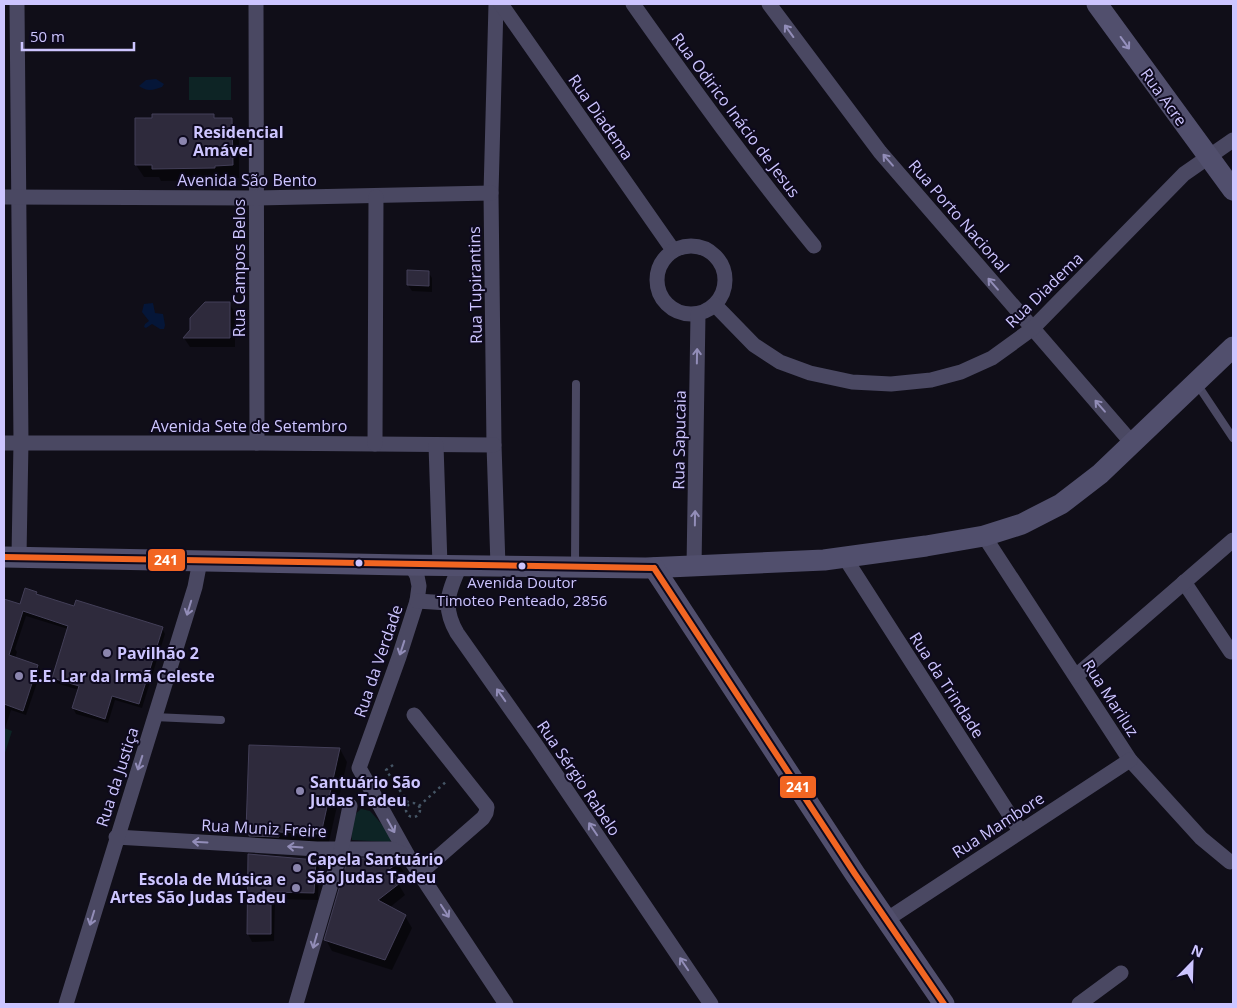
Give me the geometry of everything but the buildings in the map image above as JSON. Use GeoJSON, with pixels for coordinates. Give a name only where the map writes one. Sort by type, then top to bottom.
{"type":"FeatureCollection","features":[{"type":"Feature","properties":{"kind":"main road","name":"Rua Acre"},"geometry":{"type":"LineString","coordinates":[[1096,4],[1233,190]]}},
{"type":"Feature","properties":{"kind":"main road"},"geometry":{"type":"LineString","coordinates":[[11,557],[654,568],[845,558],[926,546],[984,536],[1022,524],[1060,504],[1100,474],[1233,347]]}},
{"type":"Feature","properties":{"kind":"main road"},"geometry":{"type":"LineString","coordinates":[[654,568],[886,920],[944,1004]]}},
{"type":"Feature","properties":{"kind":"street"},"geometry":{"type":"LineString","coordinates":[[11,557],[21,442],[11,197],[16,4]]}},
{"type":"Feature","properties":{"kind":"street","name":"Rua Campos Belos"},"geometry":{"type":"LineString","coordinates":[[256,4],[257,443]]}},
{"type":"Feature","properties":{"kind":"street","name":"Rua Tupirantins"},"geometry":{"type":"LineString","coordinates":[[496,4],[491,194],[494,445],[498,566]]}},
{"type":"Feature","properties":{"kind":"street","name":"Rua Diadema"},"geometry":{"type":"LineString","coordinates":[[501,4],[673,250]]}},
{"type":"Feature","properties":{"kind":"street","name":"Rua Odirico Inácio de Jesus"},"geometry":{"type":"LineString","coordinates":[[633,4],[688,83],[814,246]]}},
{"type":"Feature","properties":{"kind":"street","name":"Rua Porto Nacional"},"geometry":{"type":"LineString","coordinates":[[769,4],[880,152],[1132,443]]}},
{"type":"Feature","properties":{"kind":"street","name":"Rua Diadema"},"geometry":{"type":"LineString","coordinates":[[714,305],[754,345],[780,362],[810,373],[862,382],[891,384],[930,380],[961,372],[992,358],[1032,329],[1184,174],[1233,140]]}},
{"type":"Feature","properties":{"kind":"street","name":"Avenida São Bento"},"geometry":{"type":"LineString","coordinates":[[11,197],[257,198],[491,194]]}},
{"type":"Feature","properties":{"kind":"street"},"geometry":{"type":"LineString","coordinates":[[375,444],[376,197]]}},
{"type":"Feature","properties":{"kind":"street"},"geometry":{"type":"LineString","coordinates":[[694,245],[706,248],[715,255],[722,264],[725,274],[725,286],[722,296],[714,305],[707,311],[698,314],[686,314],[675,310],[665,302],[659,292],[657,281],[658,269],[664,258],[673,250],[683,246],[694,245]]}},
{"type":"Feature","properties":{"kind":"street","name":"Rua Sapucaia"},"geometry":{"type":"LineString","coordinates":[[694,567],[698,314]]}},
{"type":"Feature","properties":{"kind":"street","name":"Avenida Sete de Setembro"},"geometry":{"type":"LineString","coordinates":[[4,443],[494,445]]}},
{"type":"Feature","properties":{"kind":"street"},"geometry":{"type":"LineString","coordinates":[[436,445],[450,566]]}},
{"type":"Feature","properties":{"kind":"street","name":"Rua Mariluz"},"geometry":{"type":"LineString","coordinates":[[984,536],[1130,760],[1201,838],[1232,864]]}},
{"type":"Feature","properties":{"kind":"street"},"geometry":{"type":"LineString","coordinates":[[1076,676],[1233,540]]}},
{"type":"Feature","properties":{"kind":"street","name":"Rua da Trindade"},"geometry":{"type":"LineString","coordinates":[[845,558],[1020,831]]}},
{"type":"Feature","properties":{"kind":"street","name":"Rua da Justiça"},"geometry":{"type":"LineString","coordinates":[[66,1004],[116,837],[195,587],[200,561]]}},
{"type":"Feature","properties":{"kind":"street","name":"Rua da Verdade"},"geometry":{"type":"LineString","coordinates":[[408,856],[359,768],[417,601],[419,586],[417,576],[411,565]]}},
{"type":"Feature","properties":{"kind":"street","name":"Rua Sérgio Rabelo"},"geometry":{"type":"LineString","coordinates":[[450,566],[451,587],[448,612],[457,634],[536,745],[711,1004]]}},
{"type":"Feature","properties":{"kind":"street"},"geometry":{"type":"LineString","coordinates":[[1184,582],[1231,652]]}},
{"type":"Feature","properties":{"kind":"street"},"geometry":{"type":"LineString","coordinates":[[417,601],[448,602]]}},
{"type":"Feature","properties":{"kind":"street"},"geometry":{"type":"LineString","coordinates":[[414,715],[487,807],[486,813],[420,873]]}},
{"type":"Feature","properties":{"kind":"street","name":"Rua Mambore"},"geometry":{"type":"LineString","coordinates":[[886,920],[1130,760]]}},
{"type":"Feature","properties":{"kind":"street"},"geometry":{"type":"LineString","coordinates":[[296,1004],[341,850],[350,806]]}},
{"type":"Feature","properties":{"kind":"street","name":"Rua Muniz Freire"},"geometry":{"type":"LineString","coordinates":[[116,837],[341,850],[391,849],[408,856]]}},
{"type":"Feature","properties":{"kind":"street"},"geometry":{"type":"LineString","coordinates":[[408,856],[506,1004]]}},
{"type":"Feature","properties":{"kind":"street"},"geometry":{"type":"LineString","coordinates":[[1079,1004],[1121,973]]}},
{"type":"Feature","properties":{"kind":"lane"},"geometry":{"type":"LineString","coordinates":[[1196,383],[1233,438]]}},
{"type":"Feature","properties":{"kind":"lane"},"geometry":{"type":"LineString","coordinates":[[575,567],[576,384]]}},
{"type":"Feature","properties":{"kind":"lane"},"geometry":{"type":"LineString","coordinates":[[154,717],[221,720]]}},
{"type":"Feature","properties":{"kind":"path"},"geometry":{"type":"LineString","coordinates":[[393,765],[386,770],[409,804]]}},
{"type":"Feature","properties":{"kind":"path"},"geometry":{"type":"LineString","coordinates":[[409,804],[406,810],[408,814],[416,816],[419,813],[419,806],[458,770]]}},
{"type":"Feature","properties":{"kind":"path"},"geometry":{"type":"LineString","coordinates":[[409,804],[414,803],[419,806]]}},
{"type":"Feature","properties":{"kind":"green space"},"geometry":{"type":"Polygon","coordinates":[[[189,77],[231,77],[231,100],[189,100],[189,77]]]}},
{"type":"Feature","properties":{"kind":"green space"},"geometry":{"type":"Polygon","coordinates":[[[4,728],[12,731],[4,756],[4,728]]]}},
{"type":"Feature","properties":{"kind":"green space"},"geometry":{"type":"Polygon","coordinates":[[[361,809],[370,811],[394,838],[389,842],[352,840],[352,823],[361,809]]]}},
{"type":"Feature","properties":{"kind":"water"},"geometry":{"type":"Polygon","coordinates":[[[156,79],[164,84],[162,87],[150,90],[139,86],[146,80],[156,79]]]}},
{"type":"Feature","properties":{"kind":"water"},"geometry":{"type":"Polygon","coordinates":[[[153,303],[155,313],[163,314],[164,329],[160,329],[152,324],[146,328],[144,327],[149,321],[142,312],[144,304],[153,303]]]}},
{"type":"Feature","properties":{"kind":"transit line","name":"241"},"geometry":{"type":"LineString","coordinates":[[4,557],[654,568]]}},
{"type":"Feature","properties":{"kind":"transit line","name":"241"},"geometry":{"type":"LineString","coordinates":[[654,568],[855,874],[944,1004]]}},
{"type":"Feature","properties":{"kind":"place","name":"Residencial Amável"},"geometry":{"type":"Point","coordinates":[183,141]}},
{"type":"Feature","properties":{"kind":"place","name":"Avenida Doutor Timoteo Penteado, 2856"},"geometry":{"type":"Point","coordinates":[522,566]}},
{"type":"Feature","properties":{"kind":"place","name":"Pavilhão 2"},"geometry":{"type":"Point","coordinates":[107,653]}},
{"type":"Feature","properties":{"kind":"place","name":"E.E. Lar da Irmã Celeste"},"geometry":{"type":"Point","coordinates":[19,676]}},
{"type":"Feature","properties":{"kind":"place","name":"Santuário São Judas Tadeu"},"geometry":{"type":"Point","coordinates":[300,791]}},
{"type":"Feature","properties":{"kind":"place","name":"Capela Santuário São Judas Tadeu"},"geometry":{"type":"Point","coordinates":[297,868]}},
{"type":"Feature","properties":{"kind":"place","name":"Escola de Música e Artes São Judas Tadeu"},"geometry":{"type":"Point","coordinates":[296,888]}}]}
